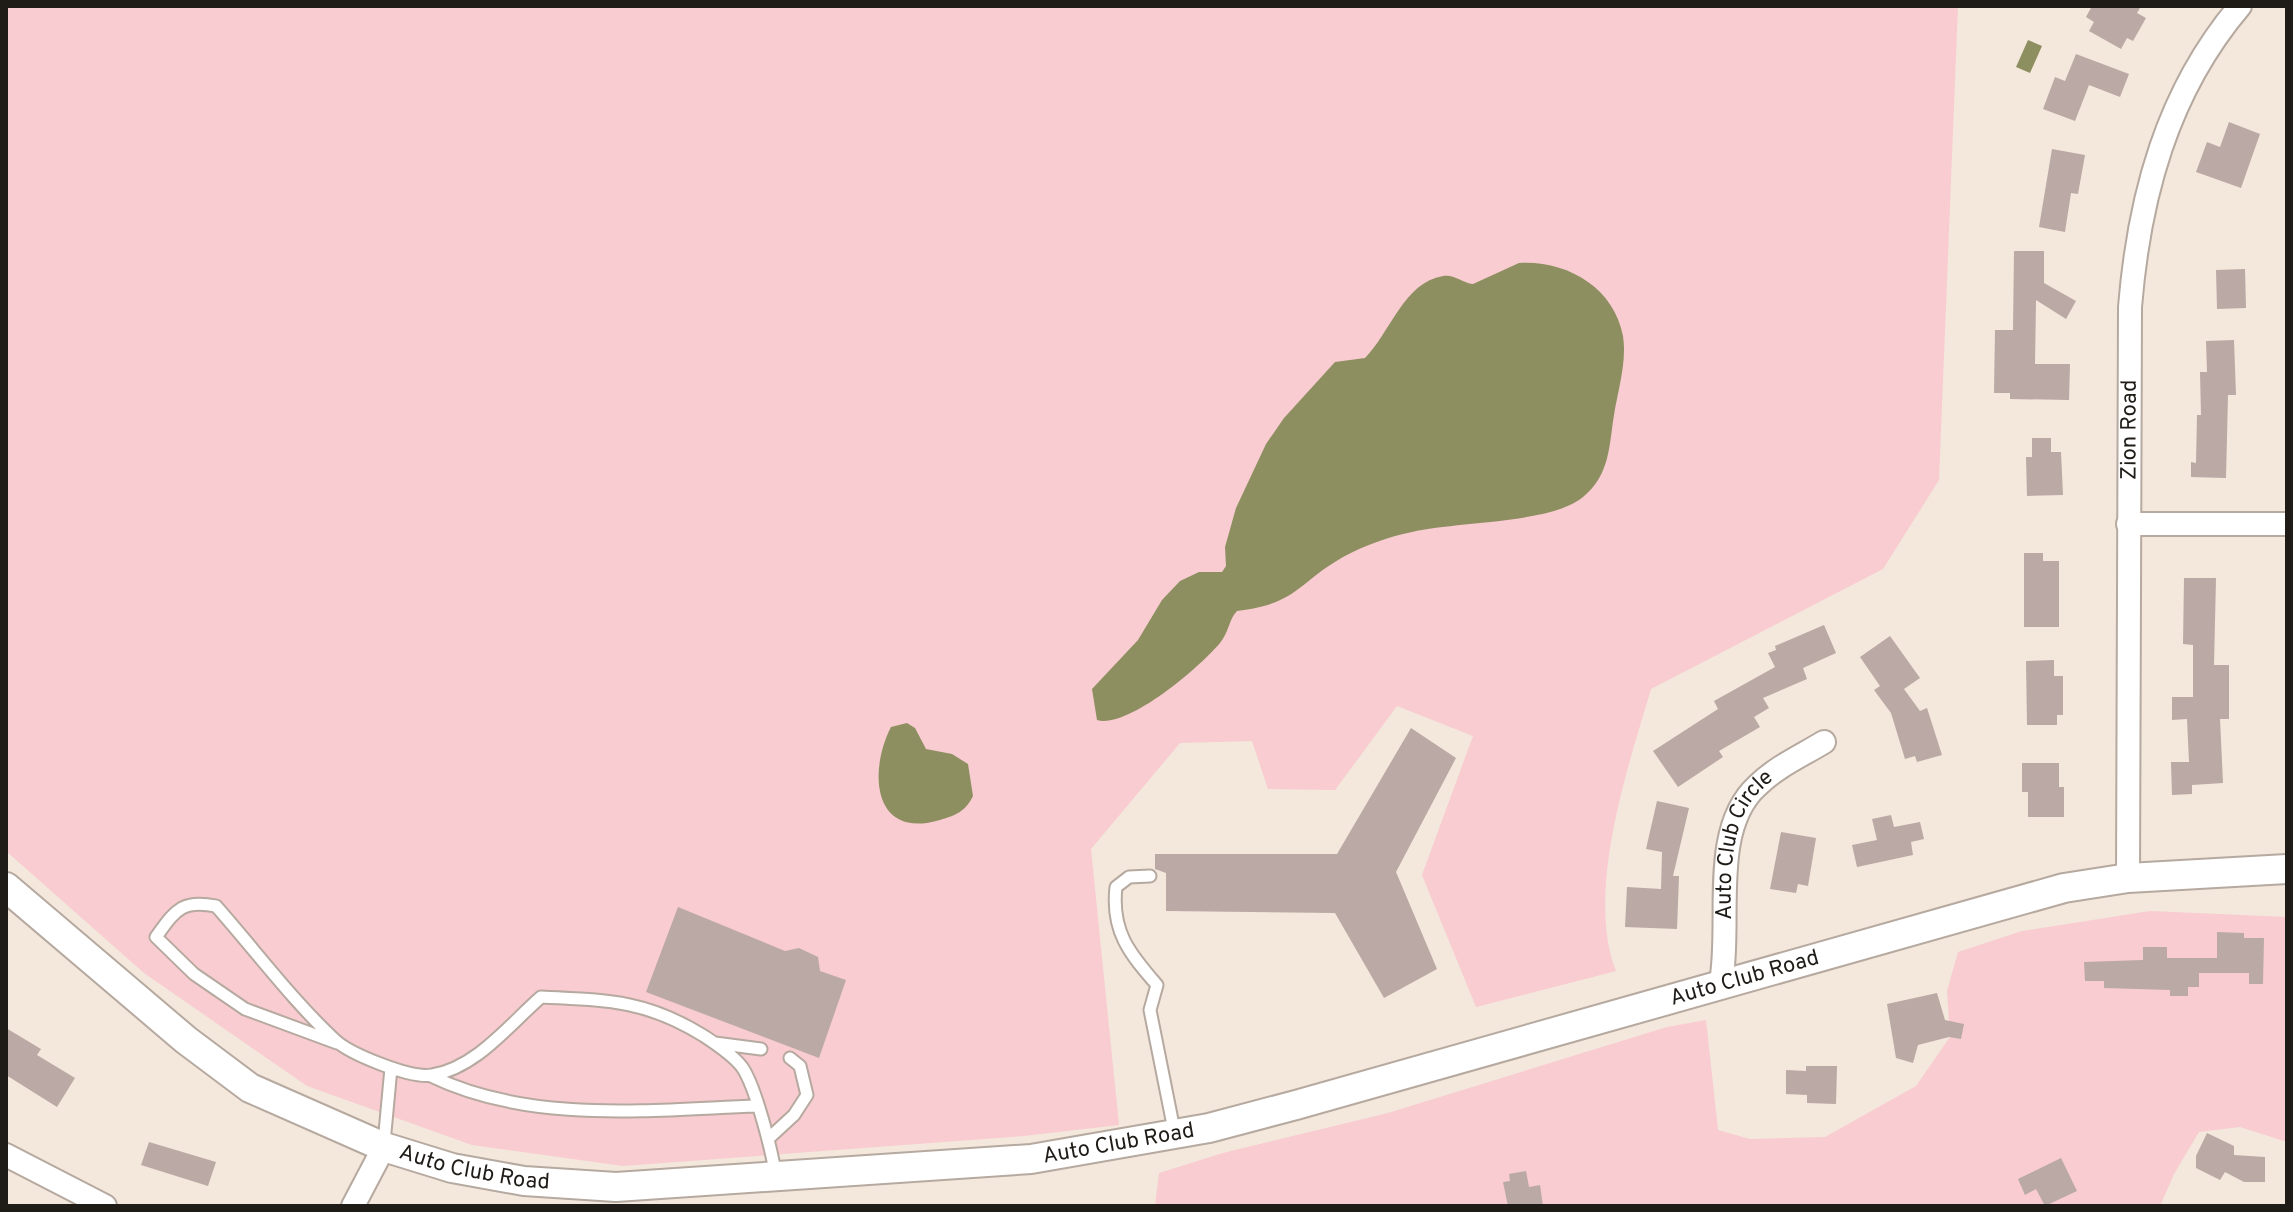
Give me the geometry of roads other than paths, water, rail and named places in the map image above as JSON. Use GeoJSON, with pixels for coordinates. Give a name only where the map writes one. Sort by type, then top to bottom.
{"type":"FeatureCollection","features":[{"type":"Feature","properties":{"kind":"street","name":"Zion Road"},"geometry":{"type":"LineString","coordinates":[[2128,878],[2130,307],[2135,247],[2147,188],[2165,132],[2190,77],[2240,6]]}},
{"type":"Feature","properties":{"kind":"street"},"geometry":{"type":"LineString","coordinates":[[2128,524],[2287,524]]}},
{"type":"Feature","properties":{"kind":"street","name":"Auto Club Circle"},"geometry":{"type":"LineString","coordinates":[[1721,982],[1730,830],[1754,788],[1772,773],[1824,742]]}},
{"type":"Feature","properties":{"kind":"street","name":"Auto Club Road"},"geometry":{"type":"LineString","coordinates":[[9,898],[250,1088],[384,1147],[452,1168],[550,1183],[616,1187],[1031,1159],[1175,1135],[1296,1105],[1721,982],[2064,888],[2128,878],[2287,869]]}},
{"type":"Feature","properties":{"kind":"street"},"geometry":{"type":"LineString","coordinates":[[353,1206],[384,1147]]}},
{"type":"Feature","properties":{"kind":"street"},"geometry":{"type":"LineString","coordinates":[[6,1155],[105,1206]]}},
{"type":"Feature","properties":{"kind":"lane"},"geometry":{"type":"LineString","coordinates":[[1150,876],[1129,877],[1116,887],[1114,905],[1118,932],[1126,949],[1157,985],[1150,1010],[1175,1135]]}},
{"type":"Feature","properties":{"kind":"lane"},"geometry":{"type":"LineString","coordinates":[[337,1043],[216,906],[196,902],[176,910],[156,937],[194,974],[245,1009],[337,1043],[391,1068],[431,1076],[462,1091],[601,1112],[756,1106]]}},
{"type":"Feature","properties":{"kind":"lane"},"geometry":{"type":"LineString","coordinates":[[431,1076],[463,1061],[495,1040],[541,997],[625,1001],[674,1017],[715,1043],[742,1067],[768,1139],[777,1178]]}},
{"type":"Feature","properties":{"kind":"lane"},"geometry":{"type":"LineString","coordinates":[[715,1043],[761,1049]]}},
{"type":"Feature","properties":{"kind":"lane"},"geometry":{"type":"LineString","coordinates":[[768,1139],[794,1115],[807,1095],[800,1066],[790,1058]]}},
{"type":"Feature","properties":{"kind":"lane"},"geometry":{"type":"LineString","coordinates":[[384,1147],[391,1068]]}}]}
